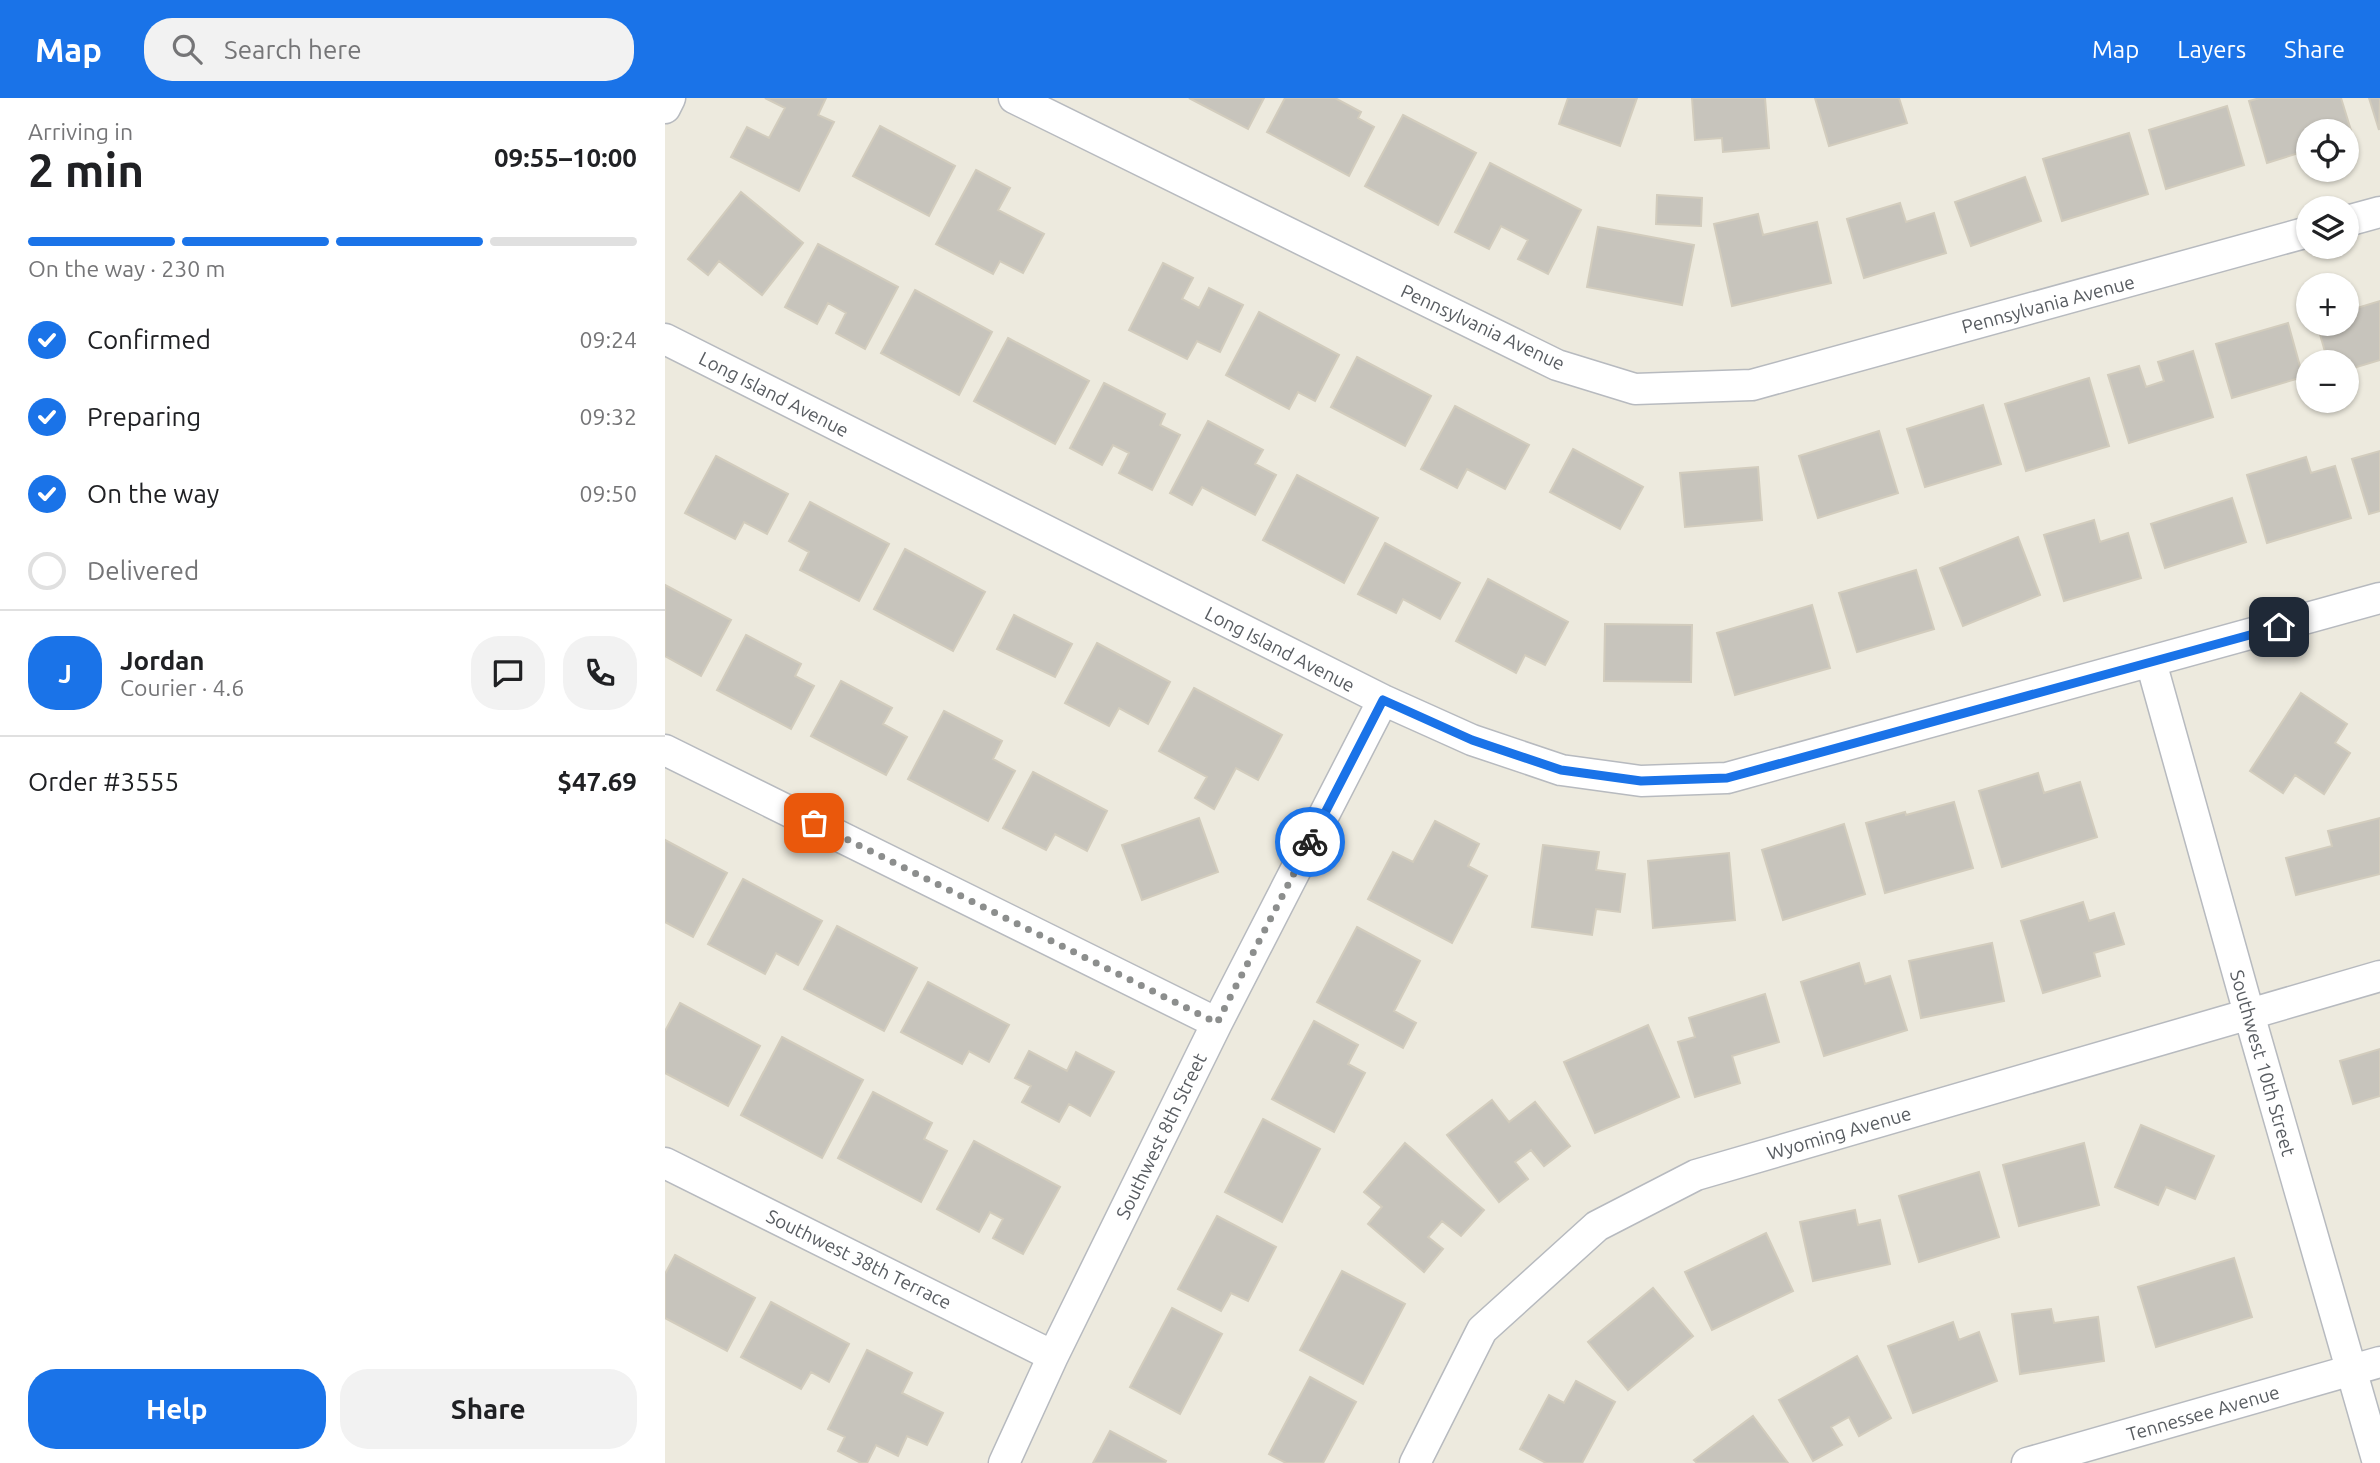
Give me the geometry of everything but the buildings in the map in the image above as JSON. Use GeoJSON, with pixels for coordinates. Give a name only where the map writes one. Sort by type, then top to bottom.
{"type":"FeatureCollection","features":[{"type":"Feature","properties":{"kind":"street"},"geometry":{"type":"LineString","coordinates":[[665,108],[670,98]]}},
{"type":"Feature","properties":{"kind":"street","name":"Pennsylvania Avenue"},"geometry":{"type":"LineString","coordinates":[[1014,98],[1557,365],[1635,388],[1752,385],[2296,235]]}},
{"type":"Feature","properties":{"kind":"street"},"geometry":{"type":"LineString","coordinates":[[2359,218],[2380,212]]}},
{"type":"Feature","properties":{"kind":"street","name":"Long Island Avenue"},"geometry":{"type":"LineString","coordinates":[[665,339],[1383,700],[1472,740],[1561,770],[1641,781],[1727,778],[2380,598]]}},
{"type":"Feature","properties":{"kind":"street","name":"Southwest 10th Street"},"geometry":{"type":"LineString","coordinates":[[2151,662],[2378,1463]]}},
{"type":"Feature","properties":{"kind":"street","name":"Southwest 8th Street"},"geometry":{"type":"LineString","coordinates":[[1004,1463],[1053,1356],[1217,1023],[1383,700]]}},
{"type":"Feature","properties":{"kind":"street"},"geometry":{"type":"LineString","coordinates":[[665,750],[1217,1023]]}},
{"type":"Feature","properties":{"kind":"street","name":"Wyoming Avenue"},"geometry":{"type":"LineString","coordinates":[[1415,1463],[1482,1330],[1597,1226],[1696,1175],[2380,976]]}},
{"type":"Feature","properties":{"kind":"street","name":"Southwest 38th Terrace"},"geometry":{"type":"LineString","coordinates":[[665,1163],[1053,1356]]}},
{"type":"Feature","properties":{"kind":"street","name":"Tennessee Avenue"},"geometry":{"type":"LineString","coordinates":[[2027,1463],[2380,1362]]}},
{"type":"Feature","properties":{"kind":"way so far"},"geometry":{"type":"LineString","coordinates":[[814,823],[1217,1023],[1310,842]]}},
{"type":"Feature","properties":{"kind":"route"},"geometry":{"type":"LineString","coordinates":[[1310,842],[1383,700],[1472,740],[1561,770],[1641,781],[1727,778],[2279,627]]}}]}
